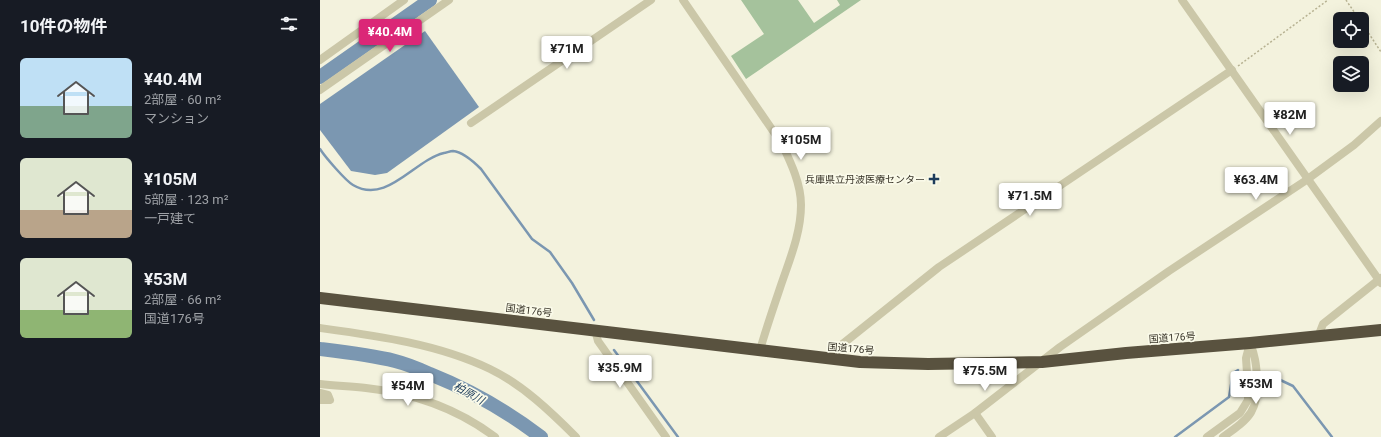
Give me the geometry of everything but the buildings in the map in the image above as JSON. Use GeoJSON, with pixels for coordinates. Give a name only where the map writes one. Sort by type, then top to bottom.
{"type":"FeatureCollection","features":[{"type":"Feature","properties":{"kind":"highway","name":"国道176号"},"geometry":{"type":"LineString","coordinates":[[320,298],[860,362],[928,364],[1042,362],[1381,330]]}},
{"type":"Feature","properties":{"kind":"street"},"geometry":{"type":"LineString","coordinates":[[320,60],[404,0]]}},
{"type":"Feature","properties":{"kind":"street"},"geometry":{"type":"LineString","coordinates":[[320,90],[449,0]]}},
{"type":"Feature","properties":{"kind":"street"},"geometry":{"type":"LineString","coordinates":[[471,123],[651,0]]}},
{"type":"Feature","properties":{"kind":"street"},"geometry":{"type":"LineString","coordinates":[[683,0],[782,144],[793,166],[798,186],[801,204],[800,224],[794,247],[760,350]]}},
{"type":"Feature","properties":{"kind":"street"},"geometry":{"type":"LineString","coordinates":[[1182,0],[1380,280],[1323,324],[1318,337]]}},
{"type":"Feature","properties":{"kind":"street"},"geometry":{"type":"LineString","coordinates":[[825,358],[939,267],[1232,70]]}},
{"type":"Feature","properties":{"kind":"street"},"geometry":{"type":"LineString","coordinates":[[939,437],[975,413],[1060,347],[1169,271],[1308,178],[1354,144],[1381,121]]}},
{"type":"Feature","properties":{"kind":"street"},"geometry":{"type":"LineString","coordinates":[[320,328],[418,344],[470,361],[491,370],[521,388],[561,422],[576,437]]}},
{"type":"Feature","properties":{"kind":"street"},"geometry":{"type":"LineString","coordinates":[[595,330],[598,341],[666,437]]}},
{"type":"Feature","properties":{"kind":"street"},"geometry":{"type":"LineString","coordinates":[[1208,437],[1240,413],[1248,400],[1246,358],[1250,343]]}},
{"type":"Feature","properties":{"kind":"street"},"geometry":{"type":"LineString","coordinates":[[1223,437],[1246,419],[1253,410],[1257,400],[1258,390],[1256,357],[1250,343]]}},
{"type":"Feature","properties":{"kind":"street"},"geometry":{"type":"LineString","coordinates":[[320,384],[366,388],[390,392],[439,405],[462,416],[495,437]]}},
{"type":"Feature","properties":{"kind":"street"},"geometry":{"type":"LineString","coordinates":[[320,393],[328,395],[330,400],[320,400]]}},
{"type":"Feature","properties":{"kind":"street"},"geometry":{"type":"LineString","coordinates":[[975,413],[992,437]]}},
{"type":"Feature","properties":{"kind":"path"},"geometry":{"type":"LineString","coordinates":[[1232,70],[1328,0]]}},
{"type":"Feature","properties":{"kind":"path"},"geometry":{"type":"LineString","coordinates":[[1346,0],[1354,12]]}},
{"type":"Feature","properties":{"kind":"path"},"geometry":{"type":"LineString","coordinates":[[1369,34],[1381,52]]}},
{"type":"Feature","properties":{"kind":"green space"},"geometry":{"type":"Polygon","coordinates":[[[741,0],[798,0],[814,23],[840,5],[837,0],[861,0],[746,79],[731,56],[764,34],[741,0]]]}},
{"type":"Feature","properties":{"kind":"water"},"geometry":{"type":"Polygon","coordinates":[[[425,31],[479,107],[387,173],[375,175],[351,171],[320,130],[320,104],[425,31]]]}},
{"type":"Feature","properties":{"kind":"waterway"},"geometry":{"type":"LineString","coordinates":[[320,77],[430,0]]}},
{"type":"Feature","properties":{"kind":"waterway"},"geometry":{"type":"LineString","coordinates":[[320,149],[350,183],[365,190],[389,186],[433,157],[444,153],[453,151],[464,155],[472,160],[481,169],[532,239],[550,252],[572,283],[594,320]]}},
{"type":"Feature","properties":{"kind":"waterway","name":"柏原川"},"geometry":{"type":"LineString","coordinates":[[320,349],[377,357],[417,368],[488,402],[515,418],[541,437]]}},
{"type":"Feature","properties":{"kind":"waterway"},"geometry":{"type":"LineString","coordinates":[[614,350],[678,437]]}},
{"type":"Feature","properties":{"kind":"waterway"},"geometry":{"type":"LineString","coordinates":[[1175,437],[1229,397],[1233,373],[1238,370]]}},
{"type":"Feature","properties":{"kind":"waterway"},"geometry":{"type":"LineString","coordinates":[[1274,377],[1293,386],[1332,437]]}},
{"type":"Feature","properties":{"kind":"place","name":"兵庫県立丹波医療センター"},"geometry":{"type":"Point","coordinates":[934,179]}}]}
